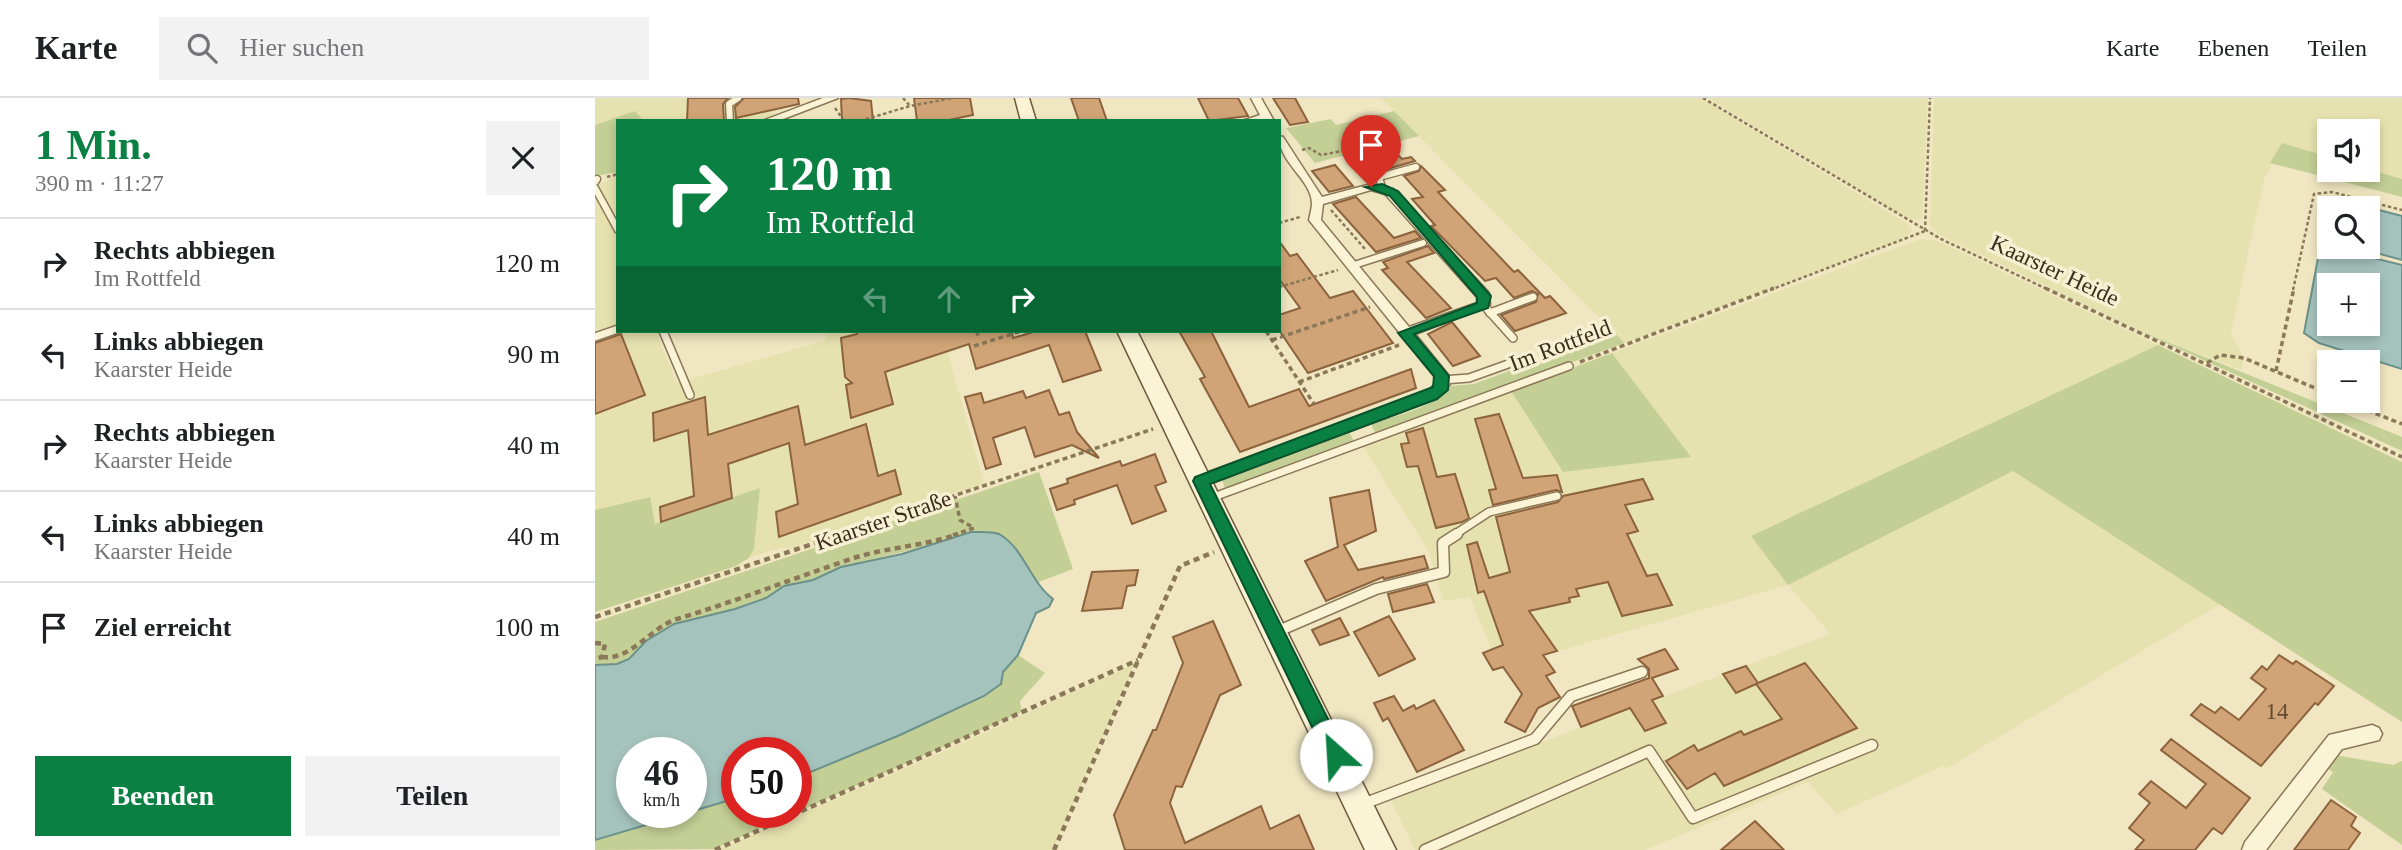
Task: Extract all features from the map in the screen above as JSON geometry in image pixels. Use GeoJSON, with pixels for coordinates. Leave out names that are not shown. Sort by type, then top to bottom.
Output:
{"type":"FeatureCollection","features":[{"type":"Feature","properties":{"kind":"main road"},"geometry":{"type":"LineString","coordinates":[[1022,98],[1028,119]]}},
{"type":"Feature","properties":{"kind":"main road"},"geometry":{"type":"LineString","coordinates":[[1128,333],[1360,805],[1379,850]]}},
{"type":"Feature","properties":{"kind":"street"},"geometry":{"type":"LineString","coordinates":[[777,119],[833,98]]}},
{"type":"Feature","properties":{"kind":"street"},"geometry":{"type":"LineString","coordinates":[[1256,98],[1268,119]]}},
{"type":"Feature","properties":{"kind":"street"},"geometry":{"type":"LineString","coordinates":[[1205,490],[1432,395],[1440,390],[1443,380],[1315,220],[1319,205],[1281,142]]}},
{"type":"Feature","properties":{"kind":"street"},"geometry":{"type":"LineString","coordinates":[[1319,205],[1381,183],[1394,194],[1484,296],[1486,309],[1409,337]]}},
{"type":"Feature","properties":{"kind":"street"},"geometry":{"type":"LineString","coordinates":[[2253,850],[2336,741],[2372,734]]}},
{"type":"Feature","properties":{"kind":"lane"},"geometry":{"type":"LineString","coordinates":[[730,119],[729,104],[738,98]]}},
{"type":"Feature","properties":{"kind":"lane"},"geometry":{"type":"LineString","coordinates":[[1381,183],[1416,167]]}},
{"type":"Feature","properties":{"kind":"lane"},"geometry":{"type":"LineString","coordinates":[[595,188],[616,226]]}},
{"type":"Feature","properties":{"kind":"lane"},"geometry":{"type":"LineString","coordinates":[[1352,266],[1423,243]]}},
{"type":"Feature","properties":{"kind":"lane"},"geometry":{"type":"LineString","coordinates":[[1513,338],[1486,309],[1534,297]]}},
{"type":"Feature","properties":{"kind":"lane"},"geometry":{"type":"LineString","coordinates":[[595,337],[616,330]]}},
{"type":"Feature","properties":{"kind":"lane"},"geometry":{"type":"LineString","coordinates":[[664,333],[690,395]]}},
{"type":"Feature","properties":{"kind":"lane"},"geometry":{"type":"LineString","coordinates":[[1443,380],[1469,378],[1525,358]]}},
{"type":"Feature","properties":{"kind":"lane","name":"Im Rottfeld"},"geometry":{"type":"LineString","coordinates":[[1205,490],[1570,366]]}},
{"type":"Feature","properties":{"kind":"lane"},"geometry":{"type":"LineString","coordinates":[[1276,632],[1376,589],[1444,572],[1443,543],[1489,512],[1557,496]]}},
{"type":"Feature","properties":{"kind":"lane"},"geometry":{"type":"LineString","coordinates":[[1360,805],[1535,739],[1571,696],[1642,672]]}},
{"type":"Feature","properties":{"kind":"lane"},"geometry":{"type":"LineString","coordinates":[[1425,850],[1649,751],[1693,818],[1873,745]]}},
{"type":"Feature","properties":{"kind":"path"},"geometry":{"type":"LineString","coordinates":[[904,98],[910,106]]}},
{"type":"Feature","properties":{"kind":"path"},"geometry":{"type":"LineString","coordinates":[[867,119],[910,106],[953,98],[955,106]]}},
{"type":"Feature","properties":{"kind":"path","name":"Kaarster Heide"},"geometry":{"type":"LineString","coordinates":[[1703,98],[1925,230],[2402,457]]}},
{"type":"Feature","properties":{"kind":"path"},"geometry":{"type":"LineString","coordinates":[[1925,230],[1930,98]]}},
{"type":"Feature","properties":{"kind":"path"},"geometry":{"type":"LineString","coordinates":[[922,112],[923,103]]}},
{"type":"Feature","properties":{"kind":"path"},"geometry":{"type":"LineString","coordinates":[[890,119],[891,112]]}},
{"type":"Feature","properties":{"kind":"path"},"geometry":{"type":"LineString","coordinates":[[1288,154],[1309,148],[1321,155],[1352,149],[1381,183]]}},
{"type":"Feature","properties":{"kind":"path"},"geometry":{"type":"LineString","coordinates":[[2276,371],[2314,194],[2332,192],[2402,210]]}},
{"type":"Feature","properties":{"kind":"path"},"geometry":{"type":"LineString","coordinates":[[1281,222],[1319,205],[1373,259]]}},
{"type":"Feature","properties":{"kind":"path","name":"Im Rottfeld"},"geometry":{"type":"LineString","coordinates":[[1570,366],[1925,230]]}},
{"type":"Feature","properties":{"kind":"path"},"geometry":{"type":"LineString","coordinates":[[1281,286],[1352,266]]}},
{"type":"Feature","properties":{"kind":"path"},"geometry":{"type":"LineString","coordinates":[[1272,340],[1382,303]]}},
{"type":"Feature","properties":{"kind":"path"},"geometry":{"type":"LineString","coordinates":[[977,333],[979,337]]}},
{"type":"Feature","properties":{"kind":"path"},"geometry":{"type":"LineString","coordinates":[[974,346],[1016,333]]}},
{"type":"Feature","properties":{"kind":"path"},"geometry":{"type":"LineString","coordinates":[[1267,333],[1314,404]]}},
{"type":"Feature","properties":{"kind":"path"},"geometry":{"type":"LineString","coordinates":[[988,336],[990,341]]}},
{"type":"Feature","properties":{"kind":"path"},"geometry":{"type":"LineString","coordinates":[[1299,382],[1409,337]]}},
{"type":"Feature","properties":{"kind":"path"},"geometry":{"type":"LineString","coordinates":[[2207,363],[2220,355],[2245,358],[2317,389]]}},
{"type":"Feature","properties":{"kind":"path"},"geometry":{"type":"LineString","coordinates":[[2374,413],[2402,424]]}},
{"type":"Feature","properties":{"kind":"path","name":"Kaarster Straße"},"geometry":{"type":"LineString","coordinates":[[595,617],[1172,423]]}},
{"type":"Feature","properties":{"kind":"path"},"geometry":{"type":"LineString","coordinates":[[595,659],[609,658],[635,647],[668,622],[751,596],[781,582],[812,575],[855,558],[952,536],[974,528],[961,524],[957,519],[955,496]]}},
{"type":"Feature","properties":{"kind":"path"},"geometry":{"type":"LineString","coordinates":[[1054,850],[1179,566],[1233,544]]}},
{"type":"Feature","properties":{"kind":"path"},"geometry":{"type":"LineString","coordinates":[[595,643],[605,645],[602,657]]}},
{"type":"Feature","properties":{"kind":"path"},"geometry":{"type":"LineString","coordinates":[[715,850],[1138,660]]}},
{"type":"Feature","properties":{"kind":"shaded area"},"geometry":{"type":"Polygon","coordinates":[[[595,98],[788,98],[774,100],[775,115],[764,119],[642,119],[635,111],[595,125],[595,98]]]}},
{"type":"Feature","properties":{"kind":"shaded area"},"geometry":{"type":"Polygon","coordinates":[[[1381,98],[1701,98],[1906,223],[1913,232],[1895,242],[1624,343],[1381,98]]]}},
{"type":"Feature","properties":{"kind":"shaded area"},"geometry":{"type":"Polygon","coordinates":[[[1708,98],[1928,98],[1922,219],[1908,219],[1708,98]]]}},
{"type":"Feature","properties":{"kind":"shaded area"},"geometry":{"type":"Polygon","coordinates":[[[1934,98],[2402,98],[2402,179],[2380,173],[2380,119],[2317,119],[2317,154],[2282,144],[2264,180],[2231,333],[2244,358],[2241,370],[2138,330],[1937,234],[1930,225],[1934,98]]]}},
{"type":"Feature","properties":{"kind":"shaded area"},"geometry":{"type":"Polygon","coordinates":[[[616,176],[616,217],[599,184],[616,176]]]}},
{"type":"Feature","properties":{"kind":"shaded area"},"geometry":{"type":"Polygon","coordinates":[[[595,197],[616,235],[616,333],[657,333],[677,383],[826,340],[825,333],[959,333],[966,347],[948,353],[984,484],[787,549],[780,548],[749,558],[754,549],[760,488],[655,524],[650,497],[595,510],[595,197]]]}},
{"type":"Feature","properties":{"kind":"shaded area"},"geometry":{"type":"Polygon","coordinates":[[[1920,239],[1938,241],[2158,345],[1752,536],[1788,585],[1503,667],[1489,644],[1470,597],[1443,601],[1429,552],[1363,447],[1511,391],[1563,472],[1690,457],[1612,353],[1920,239]]]}},
{"type":"Feature","properties":{"kind":"shaded area"},"geometry":{"type":"Polygon","coordinates":[[[2013,471],[2222,603],[1946,769],[1943,766],[1837,814],[1808,782],[1645,850],[1415,850],[1390,799],[1830,634],[1788,585],[2013,471]]]}},
{"type":"Feature","properties":{"kind":"shaded area"},"geometry":{"type":"Polygon","coordinates":[[[1135,664],[1053,850],[718,850],[768,828],[812,828],[812,809],[1135,664]]]}},
{"type":"Feature","properties":{"kind":"green space"},"geometry":{"type":"Polygon","coordinates":[[[635,111],[642,119],[616,119],[616,172],[595,176],[595,125],[635,111]]]}},
{"type":"Feature","properties":{"kind":"green space"},"geometry":{"type":"Polygon","coordinates":[[[1394,111],[1419,136],[1315,163],[1286,128],[1331,119],[1336,125],[1394,111]]]}},
{"type":"Feature","properties":{"kind":"green space"},"geometry":{"type":"Polygon","coordinates":[[[2282,143],[2317,153],[2317,175],[2270,163],[2282,143]]]}},
{"type":"Feature","properties":{"kind":"green space"},"geometry":{"type":"Polygon","coordinates":[[[2380,173],[2402,179],[2402,197],[2344,182],[2380,182],[2380,173]]]}},
{"type":"Feature","properties":{"kind":"green space"},"geometry":{"type":"Polygon","coordinates":[[[2138,330],[2317,403],[2317,412],[2138,330]]]}},
{"type":"Feature","properties":{"kind":"green space"},"geometry":{"type":"Polygon","coordinates":[[[1614,332],[1624,343],[1376,435],[1371,424],[1425,405],[1443,394],[1450,386],[1474,384],[1614,332]]]}},
{"type":"Feature","properties":{"kind":"green space"},"geometry":{"type":"Polygon","coordinates":[[[2158,345],[2402,462],[2402,722],[2013,471],[1788,585],[1751,536],[2158,345]]]}},
{"type":"Feature","properties":{"kind":"green space"},"geometry":{"type":"Polygon","coordinates":[[[1612,353],[1691,457],[1563,472],[1511,391],[1612,353]]]}},
{"type":"Feature","properties":{"kind":"green space"},"geometry":{"type":"Polygon","coordinates":[[[2319,413],[2343,413],[2402,437],[2402,451],[2319,413]]]}},
{"type":"Feature","properties":{"kind":"green space"},"geometry":{"type":"Polygon","coordinates":[[[1349,432],[1355,443],[1225,488],[1221,478],[1349,432]]]}},
{"type":"Feature","properties":{"kind":"green space"},"geometry":{"type":"Polygon","coordinates":[[[1039,472],[1073,569],[1036,583],[1029,573],[935,544],[841,567],[813,580],[784,586],[766,598],[735,609],[674,624],[646,641],[629,659],[617,664],[595,665],[595,622],[1039,472]]]}},
{"type":"Feature","properties":{"kind":"green space"},"geometry":{"type":"Polygon","coordinates":[[[760,488],[754,549],[749,558],[736,566],[595,612],[595,510],[650,497],[655,524],[760,488]]]}},
{"type":"Feature","properties":{"kind":"green space"},"geometry":{"type":"Polygon","coordinates":[[[1018,655],[1045,673],[1020,701],[1022,712],[812,805],[812,771],[984,696],[1018,655]]]}},
{"type":"Feature","properties":{"kind":"green space"},"geometry":{"type":"Polygon","coordinates":[[[2329,754],[2393,765],[2402,761],[2402,845],[2322,789],[2333,772],[2321,765],[2329,754]]]}},
{"type":"Feature","properties":{"kind":"green space"},"geometry":{"type":"Polygon","coordinates":[[[721,803],[721,828],[761,828],[714,849],[595,850],[595,840],[636,828],[707,828],[707,807],[721,803]]]}},
{"type":"Feature","properties":{"kind":"water"},"geometry":{"type":"Polygon","coordinates":[[[2380,210],[2402,216],[2402,260],[2380,254],[2380,210]]]}},
{"type":"Feature","properties":{"kind":"water"},"geometry":{"type":"Polygon","coordinates":[[[2318,259],[2378,259],[2402,265],[2402,369],[2380,362],[2380,350],[2341,350],[2319,343],[2304,333],[2318,259]]]}},
{"type":"Feature","properties":{"kind":"water"},"geometry":{"type":"Polygon","coordinates":[[[971,532],[989,532],[1008,540],[1038,584],[1053,599],[1049,607],[1036,613],[1018,655],[1003,672],[1001,684],[984,696],[900,735],[812,771],[812,737],[721,737],[721,803],[707,807],[707,737],[616,737],[616,828],[636,828],[595,840],[595,665],[617,664],[629,659],[646,641],[674,624],[735,609],[766,598],[784,586],[813,580],[841,567],[902,554],[971,532]]]}},
{"type":"Feature","properties":{"kind":"building"},"geometry":{"type":"Polygon","coordinates":[[[688,98],[728,98],[723,104],[724,119],[687,119],[688,98]]]}},
{"type":"Feature","properties":{"kind":"building"},"geometry":{"type":"Polygon","coordinates":[[[744,98],[798,98],[799,104],[736,118],[735,107],[744,98]]]}},
{"type":"Feature","properties":{"kind":"building"},"geometry":{"type":"Polygon","coordinates":[[[914,98],[970,98],[973,115],[954,119],[917,119],[914,98]]]}},
{"type":"Feature","properties":{"kind":"building"},"geometry":{"type":"Polygon","coordinates":[[[1071,98],[1099,98],[1106,119],[1078,119],[1071,98]]]}},
{"type":"Feature","properties":{"kind":"building"},"geometry":{"type":"Polygon","coordinates":[[[1198,98],[1238,98],[1248,116],[1225,119],[1208,119],[1198,98]]]}},
{"type":"Feature","properties":{"kind":"building"},"geometry":{"type":"Polygon","coordinates":[[[1273,98],[1295,98],[1308,122],[1290,125],[1273,98]]]}},
{"type":"Feature","properties":{"kind":"building"},"geometry":{"type":"Polygon","coordinates":[[[841,99],[871,101],[873,119],[842,119],[841,99]]]}},
{"type":"Feature","properties":{"kind":"building"},"geometry":{"type":"Polygon","coordinates":[[[1393,150],[1402,159],[1411,157],[1415,161],[1387,169],[1375,154],[1393,150]]]}},
{"type":"Feature","properties":{"kind":"building"},"geometry":{"type":"Polygon","coordinates":[[[1335,165],[1353,186],[1329,192],[1312,171],[1335,165]]]}},
{"type":"Feature","properties":{"kind":"building"},"geometry":{"type":"Polygon","coordinates":[[[1421,166],[1445,190],[1438,192],[1514,272],[1518,270],[1545,298],[1550,296],[1566,313],[1515,331],[1501,315],[1536,302],[1538,294],[1532,291],[1514,298],[1496,278],[1485,281],[1431,226],[1435,225],[1412,199],[1423,197],[1404,176],[1419,171],[1421,166]]]}},
{"type":"Feature","properties":{"kind":"building"},"geometry":{"type":"Polygon","coordinates":[[[1356,197],[1394,238],[1415,231],[1421,238],[1376,252],[1333,204],[1356,197]]]}},
{"type":"Feature","properties":{"kind":"building"},"geometry":{"type":"Polygon","coordinates":[[[1281,244],[1290,256],[1297,254],[1330,298],[1353,291],[1393,343],[1308,373],[1281,333],[1281,314],[1300,308],[1281,282],[1281,244]]]}},
{"type":"Feature","properties":{"kind":"building"},"geometry":{"type":"Polygon","coordinates":[[[1428,246],[1434,253],[1407,262],[1451,308],[1426,318],[1382,270],[1388,268],[1383,262],[1428,246]]]}},
{"type":"Feature","properties":{"kind":"building"},"geometry":{"type":"Polygon","coordinates":[[[1452,322],[1480,356],[1453,366],[1428,334],[1452,322]]]}},
{"type":"Feature","properties":{"kind":"building"},"geometry":{"type":"Polygon","coordinates":[[[1012,333],[1013,338],[1030,333],[1086,333],[1101,370],[1063,382],[1049,345],[976,369],[969,344],[885,372],[893,404],[851,418],[846,385],[852,383],[845,377],[841,338],[857,334],[1012,333]]]}},
{"type":"Feature","properties":{"kind":"building"},"geometry":{"type":"Polygon","coordinates":[[[1180,333],[1212,333],[1249,407],[1299,389],[1309,406],[1411,369],[1416,388],[1240,452],[1200,379],[1205,377],[1180,333]]]}},
{"type":"Feature","properties":{"kind":"building"},"geometry":{"type":"Polygon","coordinates":[[[621,334],[645,395],[595,414],[595,343],[621,334]]]}},
{"type":"Feature","properties":{"kind":"building"},"geometry":{"type":"Polygon","coordinates":[[[1049,390],[1059,415],[1069,412],[1077,432],[1099,458],[1072,445],[1035,457],[1025,427],[993,438],[1001,464],[986,469],[965,397],[981,393],[984,403],[1023,391],[1026,398],[1049,390]]]}},
{"type":"Feature","properties":{"kind":"building"},"geometry":{"type":"Polygon","coordinates":[[[705,397],[708,435],[798,406],[805,445],[866,424],[878,476],[895,470],[901,494],[779,537],[776,512],[798,504],[789,443],[728,464],[732,498],[661,522],[660,507],[694,496],[688,430],[654,441],[653,413],[705,397]]]}},
{"type":"Feature","properties":{"kind":"building"},"geometry":{"type":"Polygon","coordinates":[[[1499,414],[1523,478],[1557,475],[1562,492],[1556,490],[1493,505],[1489,490],[1496,489],[1475,419],[1499,414]]]}},
{"type":"Feature","properties":{"kind":"building"},"geometry":{"type":"Polygon","coordinates":[[[1423,428],[1437,477],[1455,474],[1469,518],[1462,522],[1436,528],[1418,466],[1407,467],[1401,444],[1409,443],[1406,433],[1423,428]]]}},
{"type":"Feature","properties":{"kind":"building"},"geometry":{"type":"Polygon","coordinates":[[[1155,454],[1166,482],[1155,486],[1166,511],[1132,524],[1117,485],[1074,500],[1075,504],[1057,510],[1050,489],[1068,483],[1067,479],[1120,461],[1122,466],[1155,454]]]}},
{"type":"Feature","properties":{"kind":"building"},"geometry":{"type":"Polygon","coordinates":[[[1643,479],[1653,499],[1625,505],[1638,531],[1627,534],[1647,576],[1657,574],[1672,605],[1622,616],[1608,582],[1576,589],[1579,596],[1569,598],[1570,602],[1529,611],[1557,651],[1543,655],[1555,672],[1546,676],[1560,697],[1538,708],[1525,732],[1505,722],[1522,694],[1503,667],[1493,670],[1483,653],[1503,645],[1484,591],[1478,593],[1467,545],[1477,542],[1489,578],[1510,572],[1496,517],[1558,502],[1563,496],[1643,479]]]}},
{"type":"Feature","properties":{"kind":"building"},"geometry":{"type":"Polygon","coordinates":[[[1369,490],[1376,531],[1344,545],[1358,570],[1424,556],[1428,568],[1384,579],[1383,577],[1326,601],[1305,561],[1338,547],[1330,498],[1369,490]]]}},
{"type":"Feature","properties":{"kind":"building"},"geometry":{"type":"Polygon","coordinates":[[[1138,570],[1135,585],[1127,586],[1122,608],[1082,611],[1092,572],[1138,570]]]}},
{"type":"Feature","properties":{"kind":"building"},"geometry":{"type":"Polygon","coordinates":[[[1427,584],[1434,602],[1393,612],[1388,594],[1427,584]]]}},
{"type":"Feature","properties":{"kind":"building"},"geometry":{"type":"Polygon","coordinates":[[[1389,616],[1415,659],[1379,676],[1354,632],[1389,616]]]}},
{"type":"Feature","properties":{"kind":"building"},"geometry":{"type":"Polygon","coordinates":[[[1340,618],[1349,635],[1320,645],[1312,630],[1340,618]]]}},
{"type":"Feature","properties":{"kind":"building"},"geometry":{"type":"Polygon","coordinates":[[[1213,621],[1241,685],[1220,695],[1182,787],[1176,786],[1170,803],[1185,843],[1261,806],[1270,829],[1299,815],[1314,850],[1125,850],[1114,815],[1153,730],[1156,730],[1183,663],[1173,637],[1213,621]]]}},
{"type":"Feature","properties":{"kind":"building"},"geometry":{"type":"Polygon","coordinates":[[[1665,649],[1678,669],[1652,678],[1663,696],[1652,700],[1666,723],[1645,731],[1630,708],[1581,727],[1572,706],[1649,678],[1649,669],[1638,659],[1665,649]]]}},
{"type":"Feature","properties":{"kind":"building"},"geometry":{"type":"Polygon","coordinates":[[[2279,655],[2293,664],[2296,661],[2334,686],[2318,705],[2315,703],[2261,766],[2191,715],[2201,704],[2215,713],[2221,707],[2239,720],[2266,689],[2251,678],[2262,666],[2267,670],[2279,655]]]}},
{"type":"Feature","properties":{"kind":"building"},"geometry":{"type":"Polygon","coordinates":[[[1805,663],[1857,728],[1724,786],[1715,773],[1687,789],[1666,761],[1694,745],[1698,751],[1741,731],[1744,735],[1782,719],[1756,684],[1736,693],[1723,674],[1746,666],[1758,683],[1805,663]]]}},
{"type":"Feature","properties":{"kind":"building"},"geometry":{"type":"Polygon","coordinates":[[[1394,696],[1403,711],[1414,705],[1416,709],[1434,700],[1464,750],[1417,772],[1388,718],[1383,721],[1374,703],[1394,696]]]}},
{"type":"Feature","properties":{"kind":"building"},"geometry":{"type":"Polygon","coordinates":[[[2171,739],[2250,798],[2222,834],[2213,828],[2195,850],[2135,850],[2144,840],[2129,828],[2150,803],[2139,794],[2151,781],[2186,808],[2206,784],[2161,750],[2171,739]]]}},
{"type":"Feature","properties":{"kind":"building"},"geometry":{"type":"Polygon","coordinates":[[[2331,800],[2356,817],[2351,826],[2360,833],[2348,850],[2294,850],[2331,800]]]}},
{"type":"Feature","properties":{"kind":"building"},"geometry":{"type":"Polygon","coordinates":[[[1755,821],[1784,850],[1721,850],[1755,821]]]}},
{"type":"Feature","properties":{"kind":"route"},"geometry":{"type":"LineString","coordinates":[[1336,755],[1201,481],[1440,390],[1443,384],[1442,376],[1405,333],[1483,305],[1484,296],[1394,194],[1382,188],[1371,187]]}}]}
